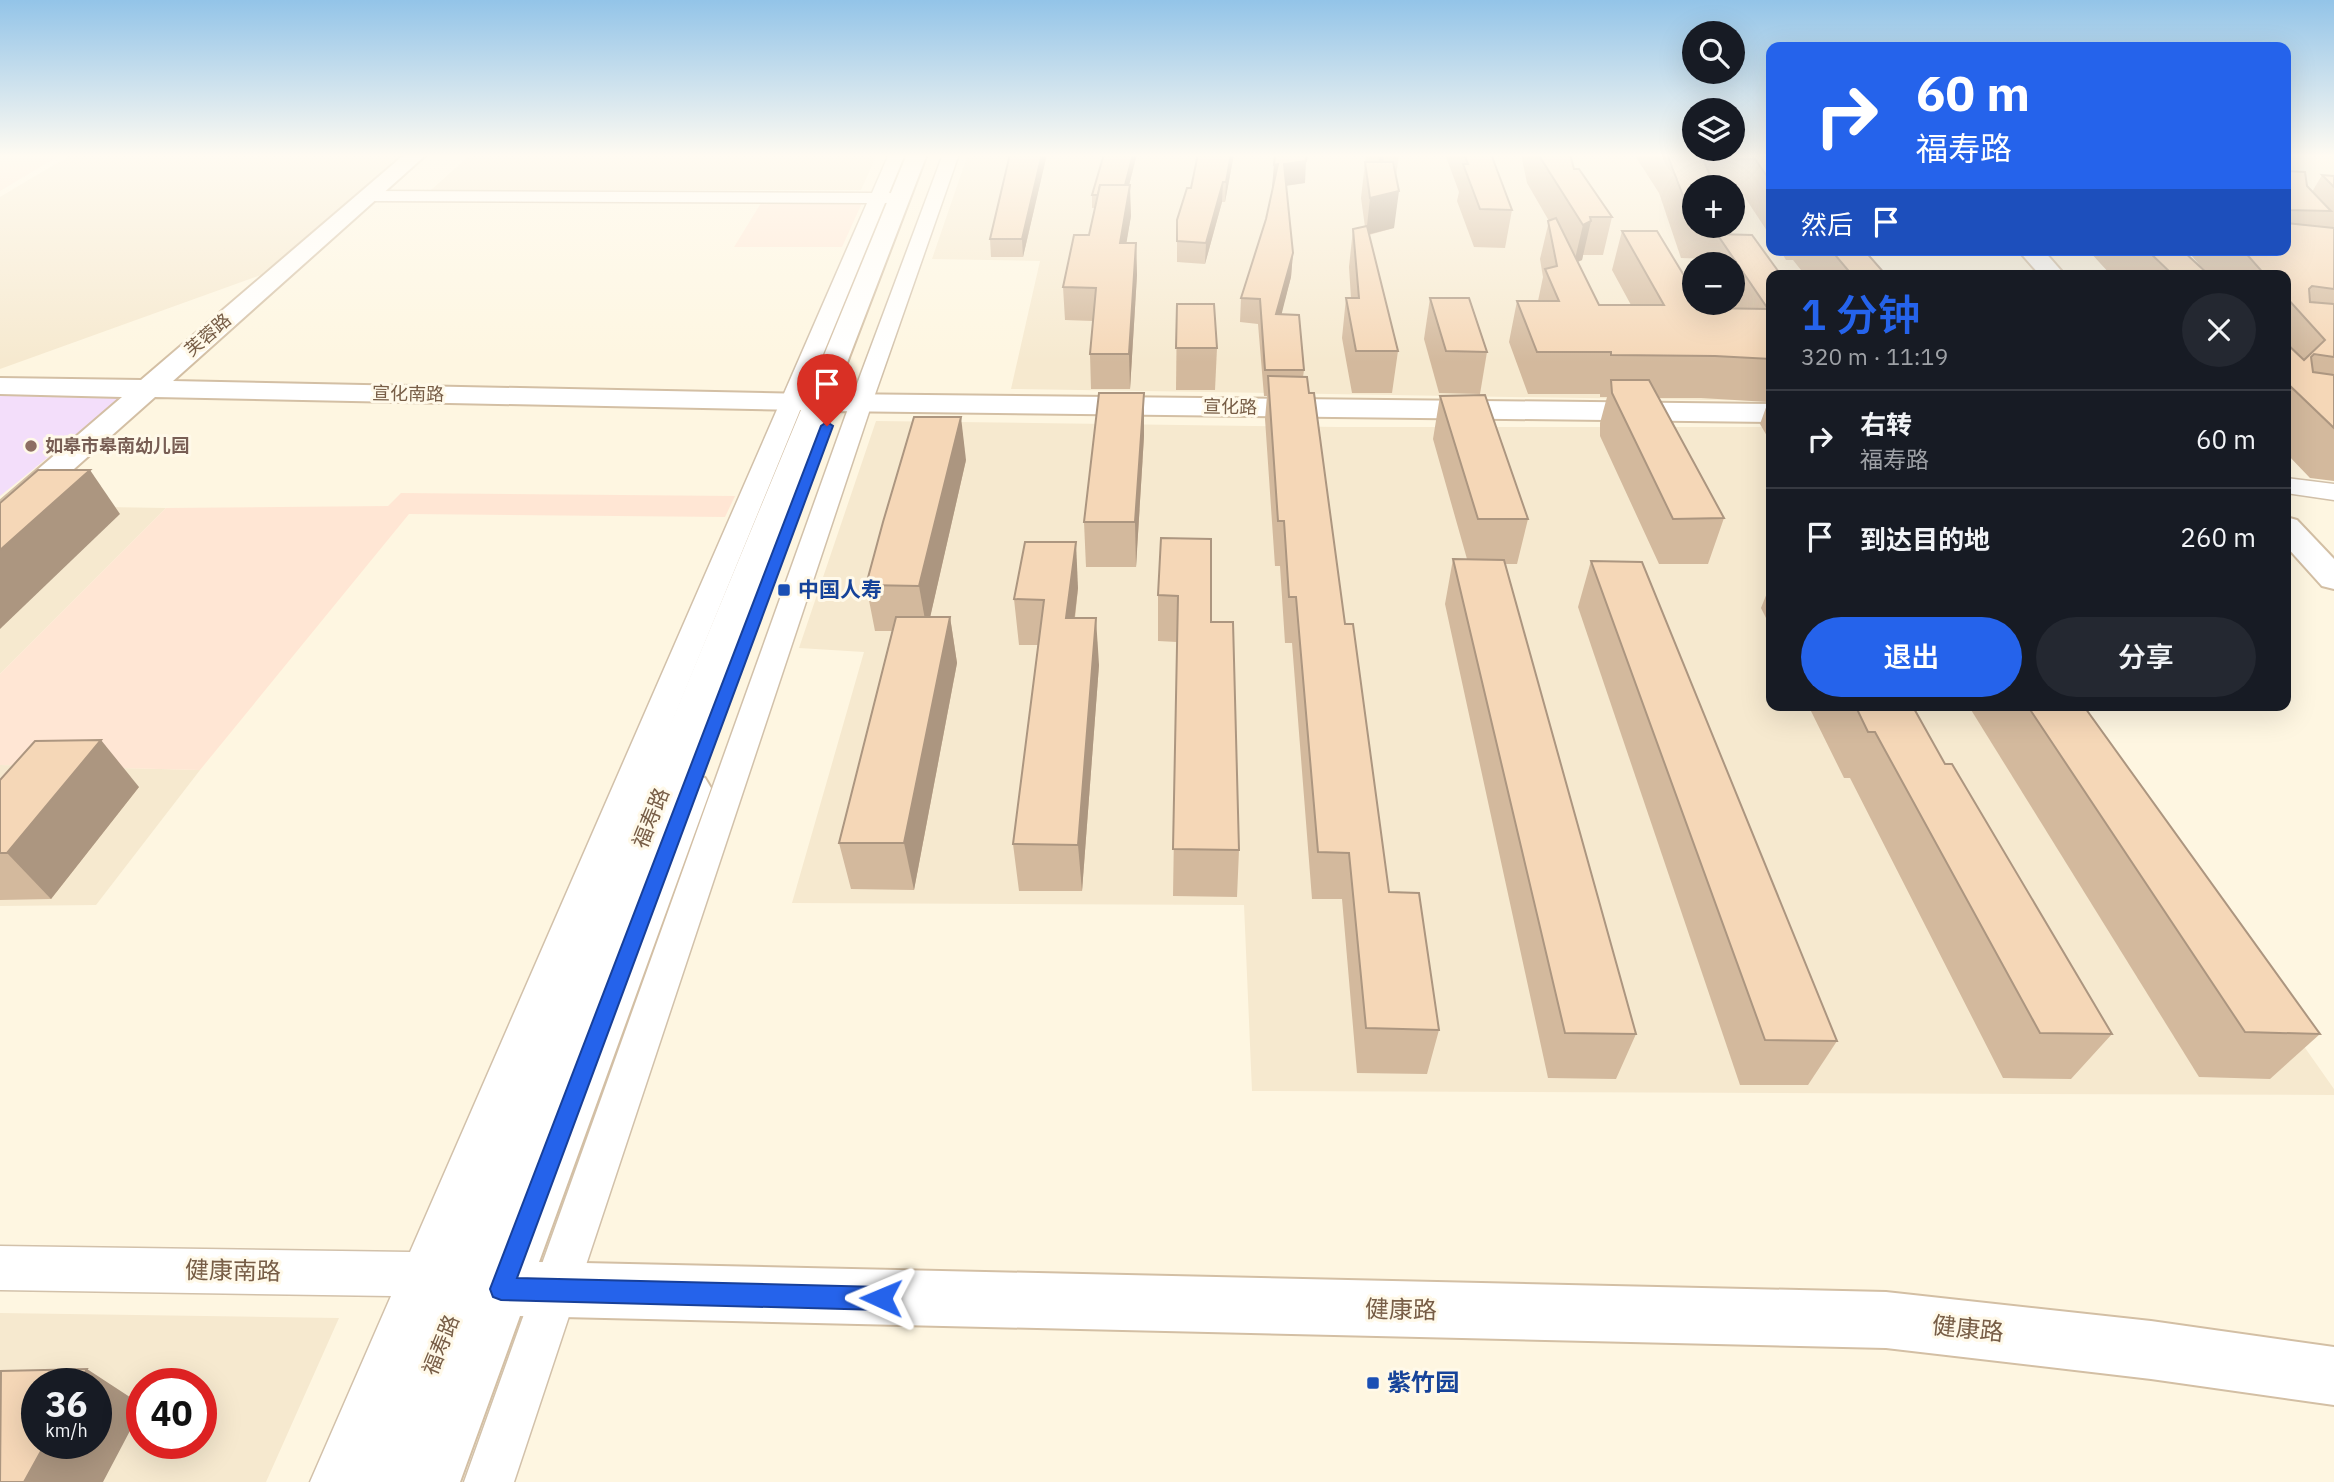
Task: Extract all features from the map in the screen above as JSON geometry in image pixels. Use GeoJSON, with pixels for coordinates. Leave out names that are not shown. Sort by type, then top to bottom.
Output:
{"type":"FeatureCollection","features":[{"type":"Feature","properties":{"kind":"street","name":"芙蓉路"},"geometry":{"type":"LineString","coordinates":[[0,517],[336,223]]}},
{"type":"Feature","properties":{"kind":"street"},"geometry":{"type":"LineString","coordinates":[[335,1482],[487,1284],[826,402],[880,223]]}},
{"type":"Feature","properties":{"kind":"street","name":"福寿路"},"geometry":{"type":"LineString","coordinates":[[429,1482],[487,1284],[826,402],[902,223]]}},
{"type":"Feature","properties":{"kind":"street"},"geometry":{"type":"LineString","coordinates":[[489,1482],[487,1284],[826,402],[916,223]]}},
{"type":"Feature","properties":{"kind":"street"},"geometry":{"type":"LineString","coordinates":[[2036,256],[2048,270]]}},
{"type":"Feature","properties":{"kind":"street","name":"宣化南路"},"geometry":{"type":"LineString","coordinates":[[0,386],[826,402]]}},
{"type":"Feature","properties":{"kind":"street","name":"宣化路"},"geometry":{"type":"LineString","coordinates":[[826,402],[1766,412]]}},
{"type":"Feature","properties":{"kind":"street"},"geometry":{"type":"LineString","coordinates":[[2291,487],[2334,492]]}},
{"type":"Feature","properties":{"kind":"street"},"geometry":{"type":"LineString","coordinates":[[2291,532],[2334,579]]}},
{"type":"Feature","properties":{"kind":"street","name":"健康南路"},"geometry":{"type":"LineString","coordinates":[[0,1268],[487,1284]]}},
{"type":"Feature","properties":{"kind":"street","name":"福寿路"},"geometry":{"type":"LineString","coordinates":[[387,1482],[487,1284]]}},
{"type":"Feature","properties":{"kind":"street","name":"健康路"},"geometry":{"type":"LineString","coordinates":[[487,1284],[1886,1320],[2151,1350],[2334,1376]]}},
{"type":"Feature","properties":{"kind":"shaded area"},"geometry":{"type":"Polygon","coordinates":[[[0,223],[322,223],[261,275],[0,369],[0,223]]]}},
{"type":"Feature","properties":{"kind":"shaded area"},"geometry":{"type":"Polygon","coordinates":[[[749,223],[853,223],[842,247],[734,247],[749,223]]]}},
{"type":"Feature","properties":{"kind":"shaded area"},"geometry":{"type":"Polygon","coordinates":[[[944,223],[1682,223],[1682,238],[1745,238],[1745,223],[1766,223],[1766,256],[1841,256],[1851,270],[1766,270],[1766,401],[1011,389],[1040,261],[932,259],[944,223]]]}},
{"type":"Feature","properties":{"kind":"shaded area","name":"如皋市皋南幼儿园"},"geometry":{"type":"Polygon","coordinates":[[[0,393],[124,396],[0,496],[0,393]]]}},
{"type":"Feature","properties":{"kind":"shaded area"},"geometry":{"type":"Polygon","coordinates":[[[876,421],[1338,427],[1766,427],[1766,711],[2068,711],[2334,1089],[2334,1095],[1252,1091],[1244,905],[792,903],[864,652],[799,648],[876,421]]]}},
{"type":"Feature","properties":{"kind":"shaded area"},"geometry":{"type":"Polygon","coordinates":[[[401,493],[735,496],[725,517],[409,514],[200,770],[0,765],[0,674],[166,508],[388,506],[401,493]]]}},
{"type":"Feature","properties":{"kind":"shaded area"},"geometry":{"type":"Polygon","coordinates":[[[43,506],[166,508],[0,674],[0,544],[43,506]]]}},
{"type":"Feature","properties":{"kind":"shaded area"},"geometry":{"type":"Polygon","coordinates":[[[0,765],[200,770],[96,905],[0,906],[0,765]]]}},
{"type":"Feature","properties":{"kind":"shaded area"},"geometry":{"type":"Polygon","coordinates":[[[0,1313],[339,1318],[266,1482],[0,1482],[0,1313]]]}},
{"type":"Feature","properties":{"kind":"building"},"geometry":{"type":"Polygon","coordinates":[[[994,223],[1026,223],[1022,239],[990,239],[994,223]]]}},
{"type":"Feature","properties":{"kind":"building"},"geometry":{"type":"Polygon","coordinates":[[[1092,223],[1123,223],[1120,243],[1136,243],[1129,354],[1090,354],[1096,288],[1063,287],[1074,235],[1089,235],[1092,223]]]}},
{"type":"Feature","properties":{"kind":"building"},"geometry":{"type":"Polygon","coordinates":[[[1177,223],[1212,223],[1206,243],[1177,241],[1177,223]]]}},
{"type":"Feature","properties":{"kind":"building"},"geometry":{"type":"Polygon","coordinates":[[[1265,223],[1290,223],[1293,253],[1276,314],[1299,315],[1304,370],[1265,370],[1260,299],[1241,298],[1265,223]]]}},
{"type":"Feature","properties":{"kind":"building"},"geometry":{"type":"Polygon","coordinates":[[[1548,223],[1559,223],[1599,305],[1664,305],[1622,231],[1657,231],[1682,272],[1682,315],[1745,315],[1745,309],[1766,309],[1766,359],[1611,355],[1611,352],[1537,352],[1517,301],[1559,301],[1545,269],[1557,266],[1548,223]]]}},
{"type":"Feature","properties":{"kind":"building"},"geometry":{"type":"Polygon","coordinates":[[[2291,224],[2334,228],[2334,289],[2312,286],[2309,289],[2310,302],[2334,304],[2334,357],[2314,354],[2311,357],[2313,372],[2334,375],[2334,428],[2291,387],[2291,348],[2304,360],[2325,340],[2291,303],[2291,270],[2261,270],[2248,256],[2291,256],[2291,224]]]}},
{"type":"Feature","properties":{"kind":"building"},"geometry":{"type":"Polygon","coordinates":[[[1367,226],[1398,351],[1356,351],[1346,298],[1359,298],[1353,229],[1367,226]]]}},
{"type":"Feature","properties":{"kind":"building"},"geometry":{"type":"Polygon","coordinates":[[[1745,235],[1752,235],[1777,270],[1766,270],[1766,306],[1745,275],[1745,252],[1729,252],[1720,238],[1745,238],[1745,235]]]}},
{"type":"Feature","properties":{"kind":"building"},"geometry":{"type":"Polygon","coordinates":[[[1836,256],[1869,256],[1882,270],[1848,270],[1836,256]]]}},
{"type":"Feature","properties":{"kind":"building"},"geometry":{"type":"Polygon","coordinates":[[[2153,256],[2188,256],[2204,270],[2168,270],[2153,256]]]}},
{"type":"Feature","properties":{"kind":"building"},"geometry":{"type":"Polygon","coordinates":[[[1430,298],[1469,298],[1487,352],[1446,351],[1430,298]]]}},
{"type":"Feature","properties":{"kind":"building"},"geometry":{"type":"Polygon","coordinates":[[[1177,304],[1214,304],[1217,348],[1176,348],[1177,304]]]}},
{"type":"Feature","properties":{"kind":"building"},"geometry":{"type":"Polygon","coordinates":[[[1268,376],[1307,377],[1309,393],[1314,393],[1345,624],[1353,624],[1389,892],[1419,893],[1439,1030],[1366,1028],[1349,853],[1318,852],[1296,597],[1289,597],[1284,521],[1278,521],[1268,376]]]}},
{"type":"Feature","properties":{"kind":"building"},"geometry":{"type":"Polygon","coordinates":[[[1611,380],[1649,380],[1724,518],[1673,519],[1612,393],[1611,380]]]}},
{"type":"Feature","properties":{"kind":"building"},"geometry":{"type":"Polygon","coordinates":[[[1099,393],[1144,393],[1135,522],[1084,522],[1099,393]]]}},
{"type":"Feature","properties":{"kind":"building"},"geometry":{"type":"Polygon","coordinates":[[[1485,395],[1528,519],[1478,519],[1440,396],[1485,395]]]}},
{"type":"Feature","properties":{"kind":"building"},"geometry":{"type":"Polygon","coordinates":[[[914,417],[961,417],[919,586],[866,585],[883,522],[914,417]]]}},
{"type":"Feature","properties":{"kind":"building"},"geometry":{"type":"Polygon","coordinates":[[[38,470],[90,470],[0,550],[0,503],[38,470]]]}},
{"type":"Feature","properties":{"kind":"building"},"geometry":{"type":"Polygon","coordinates":[[[1161,538],[1211,539],[1211,622],[1233,622],[1239,850],[1173,849],[1178,596],[1158,595],[1161,538]]]}},
{"type":"Feature","properties":{"kind":"building"},"geometry":{"type":"Polygon","coordinates":[[[1025,542],[1076,542],[1066,618],[1096,618],[1078,845],[1013,844],[1044,600],[1014,599],[1025,542]]]}},
{"type":"Feature","properties":{"kind":"building"},"geometry":{"type":"Polygon","coordinates":[[[1453,559],[1504,560],[1636,1034],[1565,1033],[1453,559]]]}},
{"type":"Feature","properties":{"kind":"building"},"geometry":{"type":"Polygon","coordinates":[[[1591,561],[1642,562],[1837,1041],[1765,1040],[1591,561]]]}},
{"type":"Feature","properties":{"kind":"building"},"geometry":{"type":"Polygon","coordinates":[[[896,617],[950,617],[904,843],[839,843],[896,617]]]}},
{"type":"Feature","properties":{"kind":"building"},"geometry":{"type":"Polygon","coordinates":[[[1858,711],[1915,711],[1945,764],[1952,764],[2112,1034],[2040,1033],[1875,732],[1868,732],[1858,711]]]}},
{"type":"Feature","properties":{"kind":"building"},"geometry":{"type":"Polygon","coordinates":[[[2031,711],[2087,711],[2320,1034],[2245,1032],[2031,711]]]}},
{"type":"Feature","properties":{"kind":"building"},"geometry":{"type":"Polygon","coordinates":[[[101,740],[7,853],[0,853],[0,780],[35,741],[101,740]]]}},
{"type":"Feature","properties":{"kind":"building"},"geometry":{"type":"Polygon","coordinates":[[[1,1371],[21,1371],[21,1459],[37,1459],[24,1482],[0,1482],[1,1371]]]}},
{"type":"Feature","properties":{"kind":"place","name":"如皋市皋南幼儿园"},"geometry":{"type":"Point","coordinates":[31,446]}},
{"type":"Feature","properties":{"kind":"place","name":"中国人寿"},"geometry":{"type":"Point","coordinates":[784,590]}},
{"type":"Feature","properties":{"kind":"place","name":"紫竹园"},"geometry":{"type":"Point","coordinates":[1373,1383]}},
{"type":"Feature","properties":{"kind":"route"},"geometry":{"type":"LineString","coordinates":[[827,426],[501,1289],[881,1298]]}}]}
